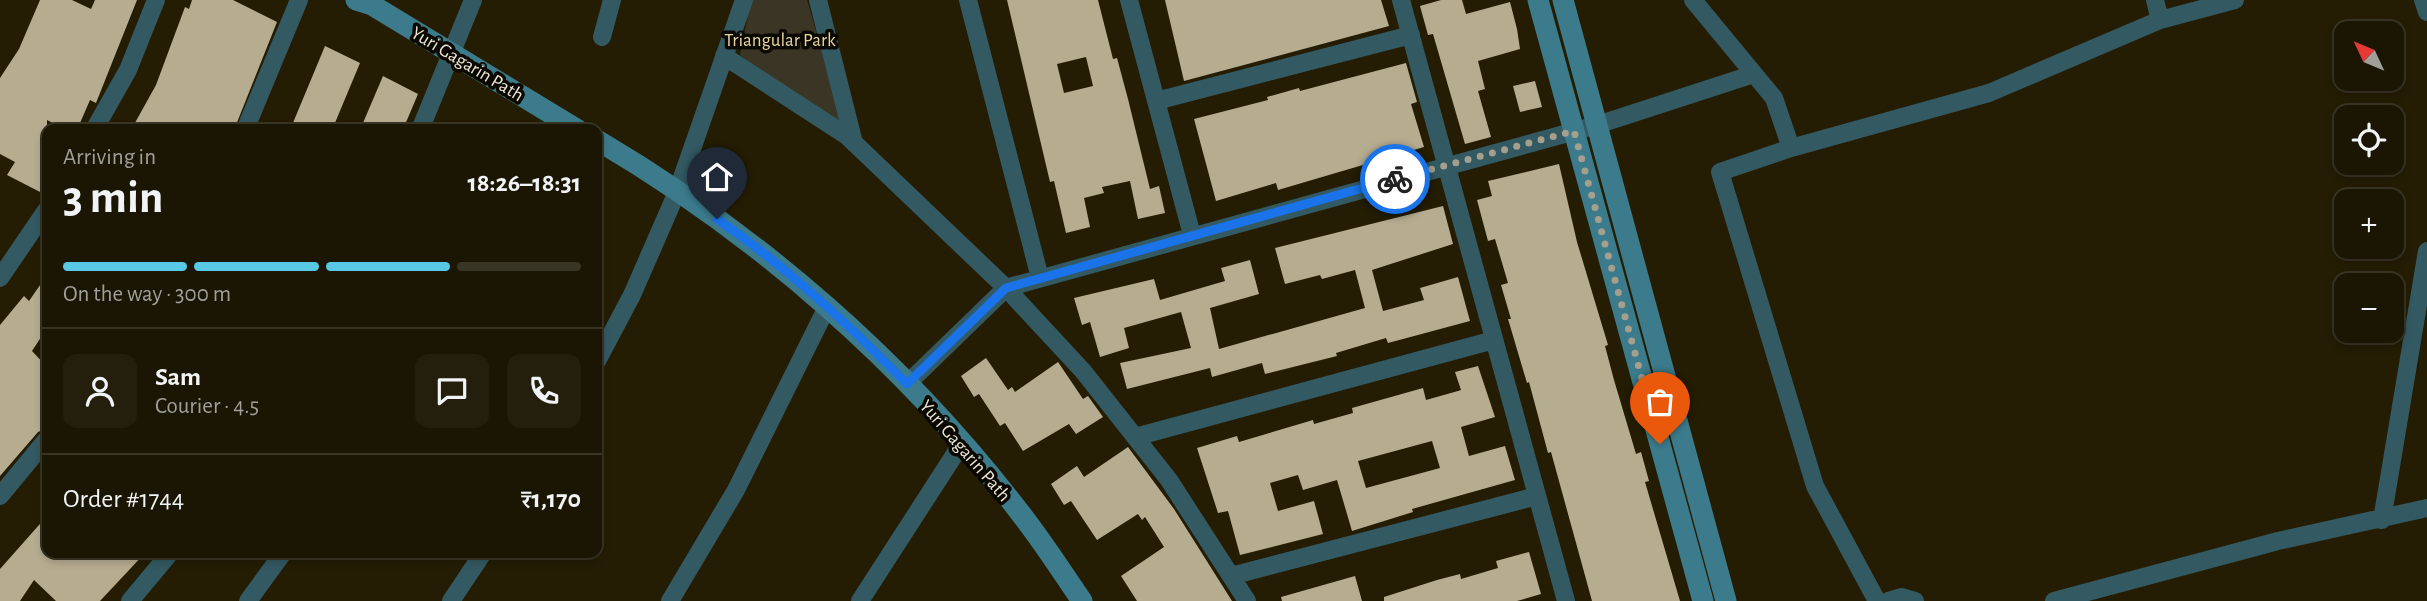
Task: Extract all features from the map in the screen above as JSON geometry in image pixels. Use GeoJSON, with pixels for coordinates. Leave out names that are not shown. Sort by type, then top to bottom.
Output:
{"type":"FeatureCollection","features":[{"type":"Feature","properties":{"kind":"street"},"geometry":{"type":"LineString","coordinates":[[96,124],[128,70],[156,0]]}},
{"type":"Feature","properties":{"kind":"street"},"geometry":{"type":"LineString","coordinates":[[247,124],[299,0]]}},
{"type":"Feature","properties":{"kind":"street","name":"Yuri Gagarin Path"},"geometry":{"type":"LineString","coordinates":[[356,0],[372,5],[570,124]]}},
{"type":"Feature","properties":{"kind":"street"},"geometry":{"type":"LineString","coordinates":[[423,124],[473,0]]}},
{"type":"Feature","properties":{"kind":"street"},"geometry":{"type":"LineString","coordinates":[[601,37],[612,0]]}},
{"type":"Feature","properties":{"kind":"street"},"geometry":{"type":"LineString","coordinates":[[602,352],[632,295],[677,192],[744,0]]}},
{"type":"Feature","properties":{"kind":"street"},"geometry":{"type":"LineString","coordinates":[[818,0],[854,143]]}},
{"type":"Feature","properties":{"kind":"street"},"geometry":{"type":"LineString","coordinates":[[968,0],[1040,278]]}},
{"type":"Feature","properties":{"kind":"street"},"geometry":{"type":"LineString","coordinates":[[1129,0],[1192,235]]}},
{"type":"Feature","properties":{"kind":"street"},"geometry":{"type":"LineString","coordinates":[[1401,0],[1566,601]]}},
{"type":"Feature","properties":{"kind":"street"},"geometry":{"type":"LineString","coordinates":[[1538,0],[1703,601]]}},
{"type":"Feature","properties":{"kind":"street"},"geometry":{"type":"LineString","coordinates":[[1563,0],[1726,601]]}},
{"type":"Feature","properties":{"kind":"street"},"geometry":{"type":"LineString","coordinates":[[1693,0],[1774,98],[1791,148]]}},
{"type":"Feature","properties":{"kind":"street"},"geometry":{"type":"LineString","coordinates":[[2155,0],[2160,20]]}},
{"type":"Feature","properties":{"kind":"street"},"geometry":{"type":"LineString","coordinates":[[1877,601],[1815,486],[1720,172],[1791,148],[1989,93],[2160,20],[2235,0]]}},
{"type":"Feature","properties":{"kind":"street"},"geometry":{"type":"LineString","coordinates":[[2423,0],[2427,12]]}},
{"type":"Feature","properties":{"kind":"street"},"geometry":{"type":"LineString","coordinates":[[1156,101],[1411,35]]}},
{"type":"Feature","properties":{"kind":"street"},"geometry":{"type":"LineString","coordinates":[[724,56],[854,143],[1006,288],[1083,371],[1169,480],[1247,601]]}},
{"type":"Feature","properties":{"kind":"street"},"geometry":{"type":"LineString","coordinates":[[907,384],[1006,288],[1597,125],[1754,74]]}},
{"type":"Feature","properties":{"kind":"street","name":"Yuri Gagarin Path"},"geometry":{"type":"LineString","coordinates":[[602,143],[758,247],[827,307],[907,384],[962,443],[1021,514],[1082,601]]}},
{"type":"Feature","properties":{"kind":"street"},"geometry":{"type":"LineString","coordinates":[[0,278],[42,216]]}},
{"type":"Feature","properties":{"kind":"street"},"geometry":{"type":"LineString","coordinates":[[2382,520],[2427,251]]}},
{"type":"Feature","properties":{"kind":"street"},"geometry":{"type":"LineString","coordinates":[[670,601],[736,490],[827,307]]}},
{"type":"Feature","properties":{"kind":"street"},"geometry":{"type":"LineString","coordinates":[[1135,437],[1494,340]]}},
{"type":"Feature","properties":{"kind":"street"},"geometry":{"type":"LineString","coordinates":[[860,601],[962,443]]}},
{"type":"Feature","properties":{"kind":"street"},"geometry":{"type":"LineString","coordinates":[[0,496],[42,445]]}},
{"type":"Feature","properties":{"kind":"street"},"geometry":{"type":"LineString","coordinates":[[1231,576],[1537,496]]}},
{"type":"Feature","properties":{"kind":"street"},"geometry":{"type":"LineString","coordinates":[[2054,601],[2278,541],[2427,508]]}},
{"type":"Feature","properties":{"kind":"street"},"geometry":{"type":"LineString","coordinates":[[130,601],[166,558]]}},
{"type":"Feature","properties":{"kind":"street"},"geometry":{"type":"LineString","coordinates":[[248,601],[280,558]]}},
{"type":"Feature","properties":{"kind":"street"},"geometry":{"type":"LineString","coordinates":[[451,601],[479,558]]}},
{"type":"Feature","properties":{"kind":"street"},"geometry":{"type":"LineString","coordinates":[[1888,601],[1901,597],[1915,601]]}},
{"type":"Feature","properties":{"kind":"green space","name":"Triangular Park"},"geometry":{"type":"Polygon","coordinates":[[[751,0],[807,0],[847,136],[740,55],[751,0]]]}},
{"type":"Feature","properties":{"kind":"building"},"geometry":{"type":"Polygon","coordinates":[[[40,0],[72,0],[91,9],[95,0],[137,0],[96,103],[90,100],[80,124],[55,124],[47,120],[47,124],[42,124],[42,193],[7,175],[15,162],[0,154],[0,78],[19,49],[40,0]]]}},
{"type":"Feature","properties":{"kind":"building"},"geometry":{"type":"Polygon","coordinates":[[[192,0],[233,0],[277,22],[236,124],[134,124],[156,85],[185,7],[189,9],[192,0]]]}},
{"type":"Feature","properties":{"kind":"building"},"geometry":{"type":"Polygon","coordinates":[[[1007,0],[1098,0],[1113,59],[1117,58],[1150,189],[1159,186],[1165,213],[1138,219],[1130,181],[1102,187],[1104,193],[1084,198],[1090,227],[1066,233],[1054,181],[1050,182],[1007,0]],[[1086,57],[1057,64],[1064,93],[1093,86],[1086,57]]]}},
{"type":"Feature","properties":{"kind":"building"},"geometry":{"type":"Polygon","coordinates":[[[1165,0],[1381,0],[1389,26],[1184,81],[1165,0]]]}},
{"type":"Feature","properties":{"kind":"building"},"geometry":{"type":"Polygon","coordinates":[[[1441,0],[1462,0],[1466,14],[1510,2],[1517,29],[1520,49],[1478,61],[1485,89],[1478,91],[1491,137],[1465,144],[1433,34],[1428,35],[1420,6],[1441,0]]]}},
{"type":"Feature","properties":{"kind":"building"},"geometry":{"type":"Polygon","coordinates":[[[325,46],[360,63],[335,124],[292,124],[325,46]]]}},
{"type":"Feature","properties":{"kind":"building"},"geometry":{"type":"Polygon","coordinates":[[[1406,63],[1417,102],[1411,104],[1424,147],[1278,190],[1276,183],[1216,201],[1194,119],[1268,100],[1267,97],[1299,88],[1300,91],[1406,63]]]}},
{"type":"Feature","properties":{"kind":"building"},"geometry":{"type":"Polygon","coordinates":[[[383,76],[418,94],[405,124],[363,124],[383,76]]]}},
{"type":"Feature","properties":{"kind":"building"},"geometry":{"type":"Polygon","coordinates":[[[1535,81],[1542,107],[1520,112],[1513,86],[1535,81]]]}},
{"type":"Feature","properties":{"kind":"building"},"geometry":{"type":"Polygon","coordinates":[[[1559,164],[1577,242],[1608,345],[1605,346],[1614,380],[1636,454],[1641,452],[1649,481],[1645,482],[1680,601],[1592,601],[1551,452],[1548,453],[1529,382],[1527,383],[1508,319],[1511,319],[1501,285],[1508,283],[1495,239],[1488,241],[1477,200],[1492,196],[1488,181],[1559,164]]]}},
{"type":"Feature","properties":{"kind":"building"},"geometry":{"type":"Polygon","coordinates":[[[1443,206],[1453,244],[1372,270],[1383,311],[1424,300],[1420,288],[1458,277],[1470,321],[1388,343],[1386,338],[1336,353],[1337,356],[1265,374],[1262,363],[1212,377],[1210,368],[1127,389],[1120,363],[1191,348],[1181,312],[1124,328],[1129,348],[1100,357],[1090,322],[1082,325],[1074,298],[1154,279],[1160,300],[1225,281],[1221,268],[1250,260],[1259,294],[1210,308],[1219,349],[1365,308],[1355,270],[1322,279],[1320,275],[1285,284],[1275,248],[1443,206]]]}},
{"type":"Feature","properties":{"kind":"building"},"geometry":{"type":"Polygon","coordinates":[[[42,282],[42,336],[32,351],[42,362],[42,430],[0,476],[0,325],[24,296],[29,301],[42,282]]]}},
{"type":"Feature","properties":{"kind":"building"},"geometry":{"type":"Polygon","coordinates":[[[986,358],[1008,390],[1012,387],[1015,392],[1058,362],[1083,399],[1088,396],[1103,417],[1076,434],[1069,424],[1023,451],[1005,423],[1000,426],[979,394],[974,397],[961,376],[986,358]]]}},
{"type":"Feature","properties":{"kind":"building"},"geometry":{"type":"Polygon","coordinates":[[[1478,366],[1495,417],[1461,427],[1469,456],[1505,446],[1515,480],[1412,509],[1413,512],[1352,531],[1337,480],[1303,490],[1298,475],[1270,483],[1278,511],[1314,501],[1323,534],[1240,555],[1228,511],[1218,513],[1197,448],[1237,436],[1239,442],[1313,420],[1314,424],[1353,413],[1352,408],[1423,388],[1426,400],[1458,391],[1461,390],[1455,372],[1478,366]],[[1432,441],[1358,461],[1366,488],[1440,468],[1432,441]]]}},
{"type":"Feature","properties":{"kind":"building"},"geometry":{"type":"Polygon","coordinates":[[[1128,447],[1174,509],[1232,601],[1137,601],[1121,576],[1164,547],[1145,517],[1142,520],[1138,514],[1097,540],[1071,501],[1064,505],[1051,484],[1077,466],[1084,477],[1128,447]]]}},
{"type":"Feature","properties":{"kind":"building"},"geometry":{"type":"Polygon","coordinates":[[[42,522],[42,558],[140,558],[100,601],[56,601],[34,580],[20,601],[0,601],[0,569],[42,522]]]}},
{"type":"Feature","properties":{"kind":"building"},"geometry":{"type":"Polygon","coordinates":[[[1529,552],[1541,594],[1517,601],[1384,601],[1384,597],[1437,580],[1460,574],[1461,579],[1498,568],[1496,561],[1529,552]]]}},
{"type":"Feature","properties":{"kind":"building"},"geometry":{"type":"Polygon","coordinates":[[[1355,576],[1362,601],[1282,601],[1281,597],[1355,576]]]}},
{"type":"Feature","properties":{"kind":"way so far"},"geometry":{"type":"LineString","coordinates":[[1395,179],[1574,131],[1660,444]]}},
{"type":"Feature","properties":{"kind":"route"},"geometry":{"type":"LineString","coordinates":[[717,219],[758,247],[853,330],[907,384],[1006,288],[1395,179]]}}]}
